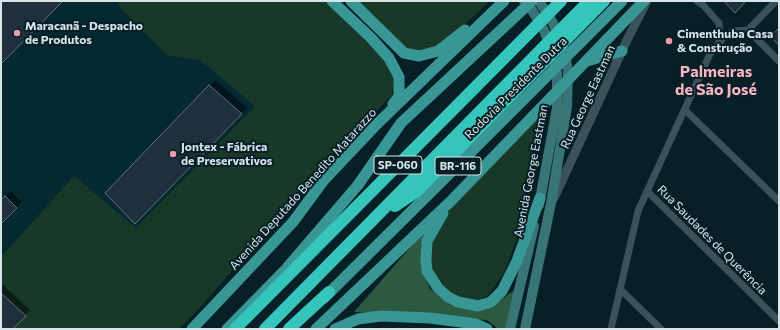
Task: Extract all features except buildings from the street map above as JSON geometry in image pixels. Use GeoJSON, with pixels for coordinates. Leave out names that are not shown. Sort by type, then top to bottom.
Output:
{"type":"FeatureCollection","features":[{"type":"Feature","properties":{"kind":"highway","name":"SP-060"},"geometry":{"type":"LineString","coordinates":[[235,329],[561,1]]}},
{"type":"Feature","properties":{"kind":"highway","name":"Rodovia Presidente Dutra"},"geometry":{"type":"LineString","coordinates":[[265,329],[589,1]]}},
{"type":"Feature","properties":{"kind":"highway"},"geometry":{"type":"LineString","coordinates":[[372,221],[417,191],[604,1]]}},
{"type":"Feature","properties":{"kind":"highway"},"geometry":{"type":"LineString","coordinates":[[290,329],[329,292]]}},
{"type":"Feature","properties":{"kind":"main road"},"geometry":{"type":"LineString","coordinates":[[332,1],[376,43],[389,58],[399,77],[399,96],[377,124]]}},
{"type":"Feature","properties":{"kind":"main road"},"geometry":{"type":"LineString","coordinates":[[351,1],[404,53],[419,56],[438,51],[461,33],[496,1]]}},
{"type":"Feature","properties":{"kind":"main road","name":"Avenida Deputado Benedito Matarazzo"},"geometry":{"type":"LineString","coordinates":[[192,329],[293,222],[324,180],[377,124],[504,1]]}},
{"type":"Feature","properties":{"kind":"main road","name":"Avenida George Eastman"},"geometry":{"type":"LineString","coordinates":[[524,1],[532,10],[544,30],[553,55],[557,73],[556,142],[551,203],[525,329]]}},
{"type":"Feature","properties":{"kind":"main road"},"geometry":{"type":"LineString","coordinates":[[227,329],[284,270],[358,185],[401,123],[532,1]]}},
{"type":"Feature","properties":{"kind":"main road","name":"Avenida George Eastman"},"geometry":{"type":"LineString","coordinates":[[510,329],[540,198],[567,107],[568,70],[563,48],[553,23],[539,1]]}},
{"type":"Feature","properties":{"kind":"main road","name":"Rodovia Presidente Dutra"},"geometry":{"type":"LineString","coordinates":[[329,292],[622,1]]}},
{"type":"Feature","properties":{"kind":"main road"},"geometry":{"type":"LineString","coordinates":[[316,329],[451,201],[646,1]]}},
{"type":"Feature","properties":{"kind":"main road"},"geometry":{"type":"LineString","coordinates":[[586,61],[622,51]]}},
{"type":"Feature","properties":{"kind":"main road"},"geometry":{"type":"LineString","coordinates":[[451,201],[427,241],[427,271],[438,288],[448,297],[458,302],[478,306],[491,302],[502,291],[517,261],[540,198]]}},
{"type":"Feature","properties":{"kind":"main road"},"geometry":{"type":"LineString","coordinates":[[335,329],[358,318],[381,316],[430,318],[476,324],[487,329]]}},
{"type":"Feature","properties":{"kind":"street","name":"Rua George Eastman"},"geometry":{"type":"LineString","coordinates":[[551,203],[646,1]]}},
{"type":"Feature","properties":{"kind":"street"},"geometry":{"type":"LineString","coordinates":[[697,1],[703,5],[718,23],[720,35],[719,42]]}},
{"type":"Feature","properties":{"kind":"street"},"geometry":{"type":"LineString","coordinates":[[611,329],[638,210],[710,54],[725,36],[733,31],[748,30],[776,1]]}},
{"type":"Feature","properties":{"kind":"street"},"geometry":{"type":"LineString","coordinates":[[748,30],[779,61]]}},
{"type":"Feature","properties":{"kind":"street"},"geometry":{"type":"LineString","coordinates":[[685,110],[779,201]]}},
{"type":"Feature","properties":{"kind":"street","name":"Rua Saudades de Querência"},"geometry":{"type":"LineString","coordinates":[[647,191],[779,321]]}},
{"type":"Feature","properties":{"kind":"street"},"geometry":{"type":"LineString","coordinates":[[620,289],[662,329]]}},
{"type":"Feature","properties":{"kind":"shaded area"},"geometry":{"type":"Polygon","coordinates":[[[1,1],[326,1],[392,95],[322,166],[199,309],[179,329],[1,329],[1,1]]]}},
{"type":"Feature","properties":{"kind":"green space"},"geometry":{"type":"Polygon","coordinates":[[[120,1],[326,1],[328,5],[385,60],[394,80],[392,95],[322,166],[199,309],[179,329],[13,329],[1,293],[1,257],[74,176],[136,228],[255,106],[200,60],[166,55],[117,4],[120,1]]]}},
{"type":"Feature","properties":{"kind":"green space"},"geometry":{"type":"Polygon","coordinates":[[[357,1],[490,1],[459,30],[436,47],[419,52],[406,49],[357,1]]]}},
{"type":"Feature","properties":{"kind":"green space"},"geometry":{"type":"Polygon","coordinates":[[[548,104],[531,189],[518,236],[504,273],[489,294],[482,299],[476,301],[463,299],[451,293],[440,283],[433,271],[431,263],[432,241],[440,224],[451,209],[548,104]]]}},
{"type":"Feature","properties":{"kind":"green space"},"geometry":{"type":"Polygon","coordinates":[[[427,228],[421,247],[421,267],[430,289],[450,305],[470,308],[491,308],[518,287],[508,329],[498,329],[487,320],[354,312],[427,228]]]}},
{"type":"Feature","properties":{"kind":"place","name":"Maracanã - Despacho de Produtos"},"geometry":{"type":"Point","coordinates":[17,33]}},
{"type":"Feature","properties":{"kind":"place","name":"Cimenthuba Casa & Construção"},"geometry":{"type":"Point","coordinates":[669,41]}},
{"type":"Feature","properties":{"kind":"place","name":"Jontex - Fábrica de Preservativos"},"geometry":{"type":"Point","coordinates":[173,154]}},
{"type":"Feature","properties":{"kind":"district","name":"Palmeiras de São José"},"geometry":{"type":"Point","coordinates":[716,81]}}]}
